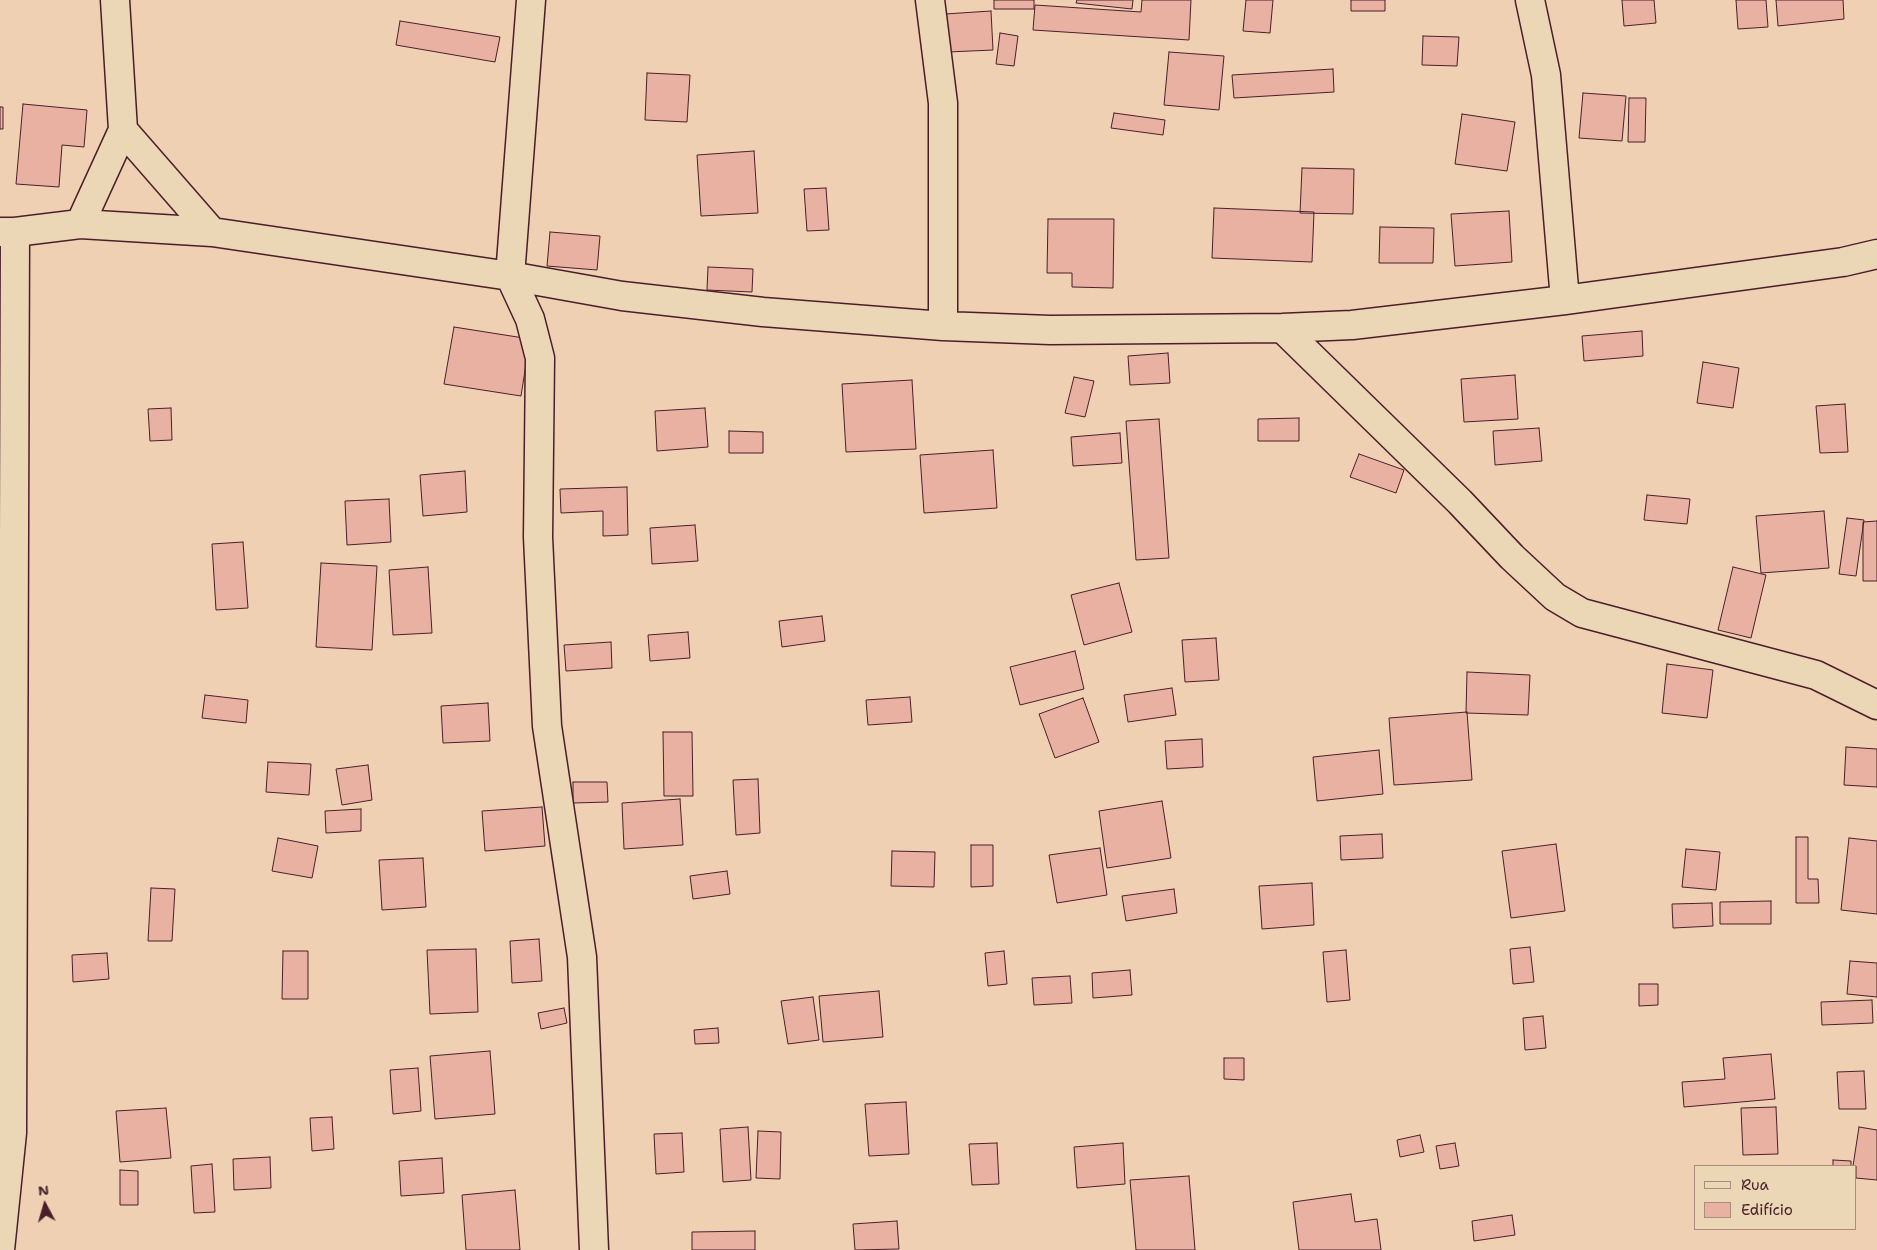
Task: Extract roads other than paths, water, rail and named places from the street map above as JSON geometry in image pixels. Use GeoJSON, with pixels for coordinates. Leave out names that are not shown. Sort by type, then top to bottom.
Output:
{"type":"FeatureCollection","features":[{"type":"Feature","properties":{"kind":"street"},"geometry":{"type":"LineString","coordinates":[[80,224],[123,130],[116,0]]}},
{"type":"Feature","properties":{"kind":"street"},"geometry":{"type":"LineString","coordinates":[[531,0],[510,276],[530,319],[540,358],[538,537],[547,726],[582,956],[594,1250]]}},
{"type":"Feature","properties":{"kind":"street"},"geometry":{"type":"LineString","coordinates":[[930,0],[943,103],[943,326]]}},
{"type":"Feature","properties":{"kind":"street"},"geometry":{"type":"LineString","coordinates":[[1530,0],[1546,75],[1565,300]]}},
{"type":"Feature","properties":{"kind":"street"},"geometry":{"type":"LineString","coordinates":[[123,130],[212,232]]}},
{"type":"Feature","properties":{"kind":"street"},"geometry":{"type":"LineString","coordinates":[[0,1250],[12,1133],[8,232],[80,224],[212,232],[510,276],[622,296],[763,312],[943,326],[1050,330],[1282,328],[1352,325],[1565,300],[1843,262],[1877,254]]}},
{"type":"Feature","properties":{"kind":"street"},"geometry":{"type":"LineString","coordinates":[[1282,328],[1460,502],[1512,557],[1555,597],[1582,613],[1816,676],[1877,705]]}}]}
